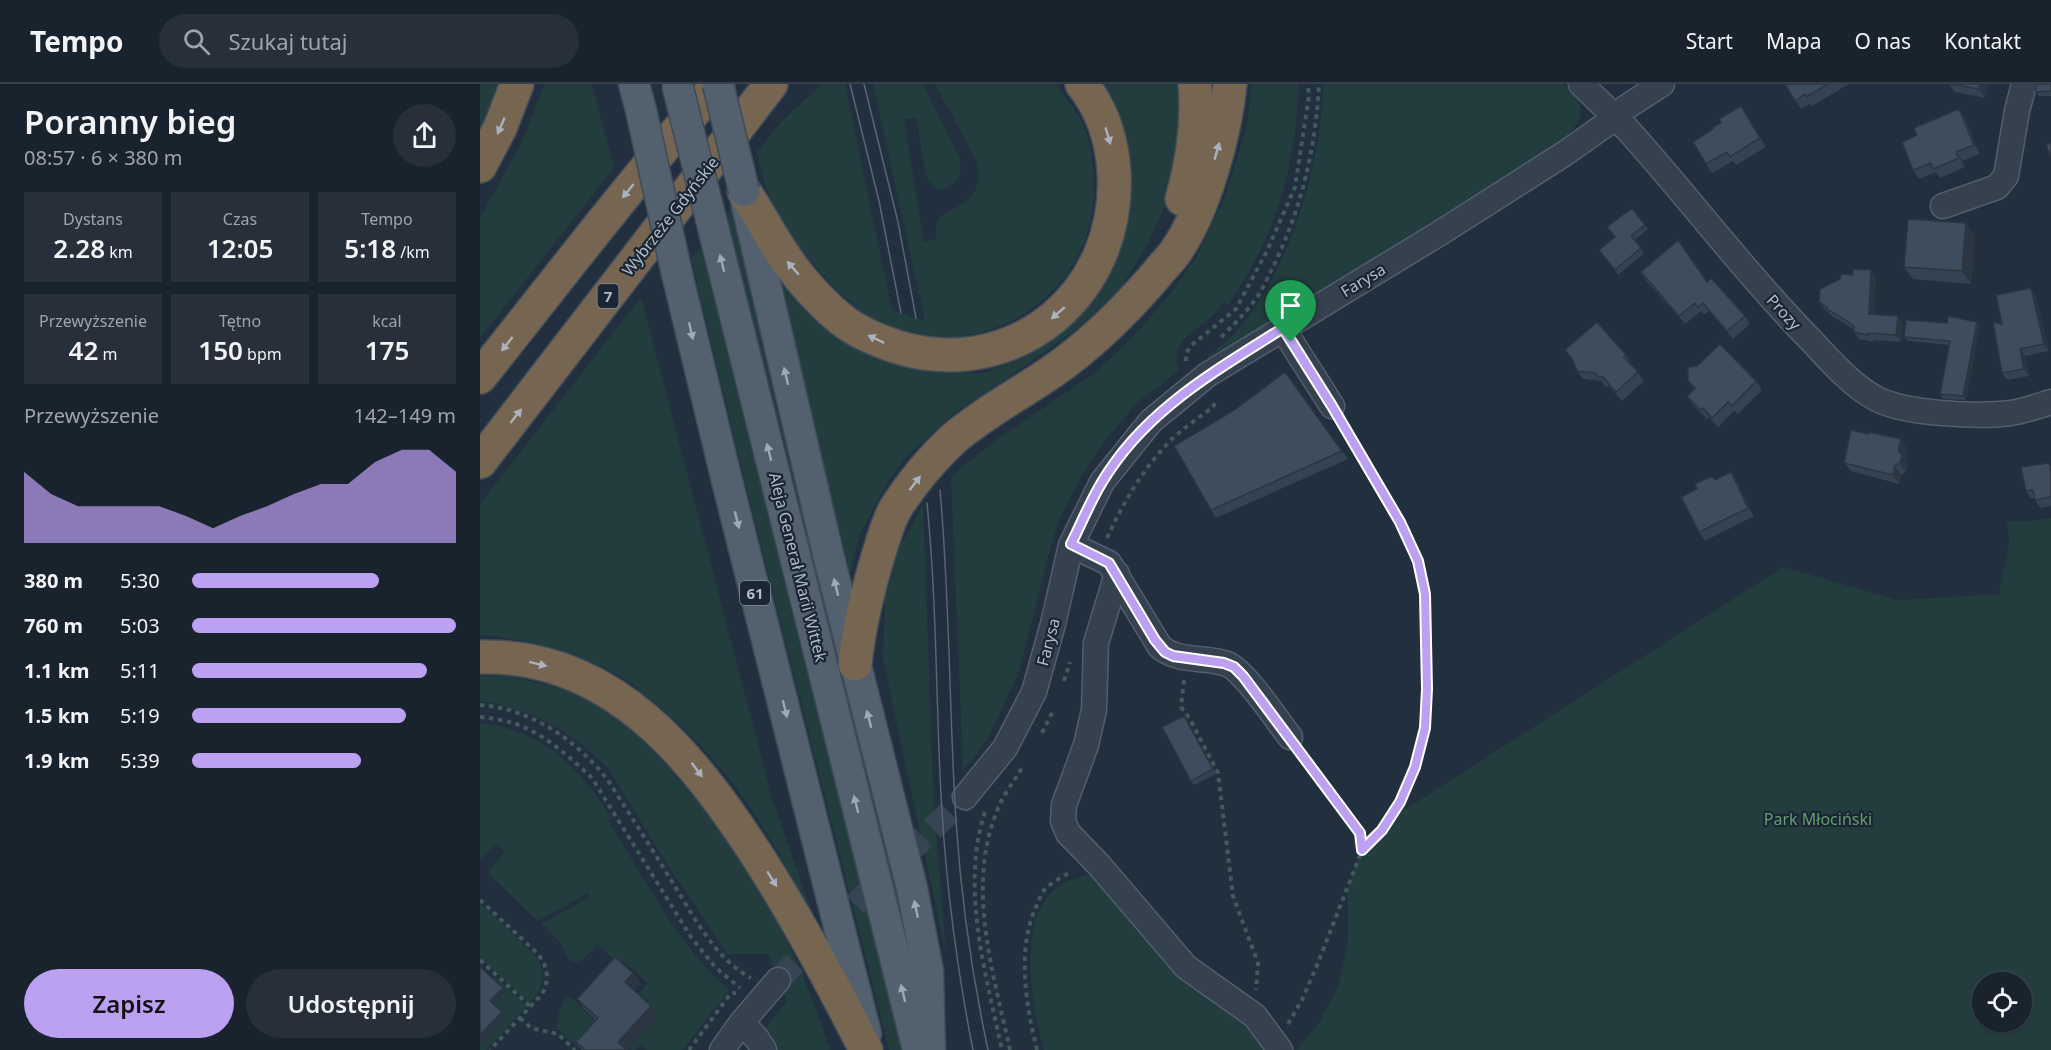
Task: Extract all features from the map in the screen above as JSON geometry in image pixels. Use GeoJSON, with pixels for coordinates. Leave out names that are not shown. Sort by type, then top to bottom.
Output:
{"type":"FeatureCollection","features":[{"type":"Feature","properties":{"kind":"highway"},"geometry":{"type":"LineString","coordinates":[[480,166],[500,128],[517,84]]}},
{"type":"Feature","properties":{"kind":"highway"},"geometry":{"type":"LineString","coordinates":[[692,114],[706,84]]}},
{"type":"Feature","properties":{"kind":"highway"},"geometry":{"type":"LineString","coordinates":[[480,377],[718,84]]}},
{"type":"Feature","properties":{"kind":"highway","name":"Wybrzeże Gdyńskie"},"geometry":{"type":"LineString","coordinates":[[480,462],[771,84]]}},
{"type":"Feature","properties":{"kind":"highway"},"geometry":{"type":"LineString","coordinates":[[735,131],[795,84]]}},
{"type":"Feature","properties":{"kind":"highway"},"geometry":{"type":"LineString","coordinates":[[744,191],[787,261],[833,312],[848,324],[889,345],[932,354],[978,352],[1002,345],[1022,338],[1060,312],[1081,289],[1105,246],[1112,221],[1115,193],[1113,161],[1101,115],[1082,84]]}},
{"type":"Feature","properties":{"kind":"highway"},"geometry":{"type":"LineString","coordinates":[[1141,293],[1166,247],[1188,180],[1196,118],[1195,84]]}},
{"type":"Feature","properties":{"kind":"highway"},"geometry":{"type":"LineString","coordinates":[[855,664],[860,627],[885,533],[896,508],[927,466],[952,440],[1001,404],[1053,371],[1099,336],[1141,293],[1177,251],[1199,208],[1225,123],[1230,84]]}},
{"type":"Feature","properties":{"kind":"highway"},"geometry":{"type":"LineString","coordinates":[[480,657],[531,662],[585,679],[627,703],[673,744],[691,763],[740,830],[784,898],[868,1050]]}},
{"type":"Feature","properties":{"kind":"main road","name":"Aleja Generał Marii Wittek"},"geometry":{"type":"LineString","coordinates":[[677,84],[918,1050]]}},
{"type":"Feature","properties":{"kind":"main road"},"geometry":{"type":"LineString","coordinates":[[718,84],[822,530],[912,888],[928,971],[930,1050]]}},
{"type":"Feature","properties":{"kind":"main road","name":"61"},"geometry":{"type":"LineString","coordinates":[[638,97],[677,274],[868,1050]]}},
{"type":"Feature","properties":{"kind":"street","name":"Prozy"},"geometry":{"type":"LineString","coordinates":[[1581,84],[1626,128],[1738,262],[1787,315],[1838,368],[1875,398],[1904,408],[1927,412],[1988,414],[2014,413],[2051,402]]}},
{"type":"Feature","properties":{"kind":"street","name":"Farysa"},"geometry":{"type":"LineString","coordinates":[[964,797],[1005,748],[1034,692],[1053,624],[1071,544],[1102,482],[1151,421],[1197,382],[1564,154],[1615,118],[1625,108],[1662,84]]}},
{"type":"Feature","properties":{"kind":"street"},"geometry":{"type":"LineString","coordinates":[[1943,206],[1997,187],[2002,183],[2006,176],[2024,84]]}},
{"type":"Feature","properties":{"kind":"street"},"geometry":{"type":"LineString","coordinates":[[1283,328],[1332,406]]}},
{"type":"Feature","properties":{"kind":"street"},"geometry":{"type":"LineString","coordinates":[[1071,544],[1109,563],[1160,647],[1173,656],[1212,661],[1234,667],[1290,737]]}},
{"type":"Feature","properties":{"kind":"street"},"geometry":{"type":"LineString","coordinates":[[1117,574],[1096,643],[1094,710],[1086,745],[1064,805],[1063,821],[1068,833],[1099,865],[1186,967],[1283,1039]]}},
{"type":"Feature","properties":{"kind":"street"},"geometry":{"type":"LineString","coordinates":[[722,1050],[764,988]]}},
{"type":"Feature","properties":{"kind":"street"},"geometry":{"type":"LineString","coordinates":[[742,1022],[764,1050]]}},
{"type":"Feature","properties":{"kind":"path"},"geometry":{"type":"LineString","coordinates":[[1197,382],[1186,364],[1186,353],[1193,344],[1236,309],[1267,252],[1295,187],[1309,96],[1308,84]]}},
{"type":"Feature","properties":{"kind":"path"},"geometry":{"type":"LineString","coordinates":[[1218,340],[1240,319],[1260,293],[1293,221],[1313,146],[1318,116],[1319,84]]}},
{"type":"Feature","properties":{"kind":"path"},"geometry":{"type":"LineString","coordinates":[[1283,1039],[1302,1000],[1362,850],[1382,830],[1400,802],[1415,767],[1425,728],[1427,689],[1425,594],[1418,561],[1400,522],[1332,406]]}},
{"type":"Feature","properties":{"kind":"path"},"geometry":{"type":"LineString","coordinates":[[1185,675],[1181,707],[1190,719],[1218,773],[1233,896],[1258,963],[1255,1016]]}},
{"type":"Feature","properties":{"kind":"path"},"geometry":{"type":"LineString","coordinates":[[480,705],[530,717],[564,736],[592,760],[614,789],[707,936],[724,958],[739,972],[764,988]]}},
{"type":"Feature","properties":{"kind":"path"},"geometry":{"type":"LineString","coordinates":[[480,717],[515,723],[547,740],[592,778],[691,937],[715,967],[764,988]]}},
{"type":"Feature","properties":{"kind":"path"},"geometry":{"type":"LineString","coordinates":[[1290,737],[1360,833],[1362,850]]}},
{"type":"Feature","properties":{"kind":"path"},"geometry":{"type":"LineString","coordinates":[[1004,795],[989,832],[984,856],[984,914],[993,971],[1010,1050]]}},
{"type":"Feature","properties":{"kind":"path"},"geometry":{"type":"LineString","coordinates":[[987,806],[978,833],[974,871],[977,915],[986,974],[1002,1050]]}},
{"type":"Feature","properties":{"kind":"path"},"geometry":{"type":"LineString","coordinates":[[1037,1050],[1029,1019],[1026,981],[1025,952],[1030,919],[1044,889],[1072,871],[1099,865]]}},
{"type":"Feature","properties":{"kind":"path"},"geometry":{"type":"LineString","coordinates":[[480,900],[543,960],[546,969],[546,985],[542,994],[490,1050]]}},
{"type":"Feature","properties":{"kind":"path"},"geometry":{"type":"LineString","coordinates":[[480,960],[531,1007]]}},
{"type":"Feature","properties":{"kind":"path"},"geometry":{"type":"LineString","coordinates":[[490,978],[494,973]]}},
{"type":"Feature","properties":{"kind":"path"},"geometry":{"type":"LineString","coordinates":[[689,1050],[731,993]]}},
{"type":"Feature","properties":{"kind":"path"},"geometry":{"type":"LineString","coordinates":[[520,1018],[531,1028],[558,1034],[575,1050]]}},
{"type":"Feature","properties":{"kind":"green space"},"geometry":{"type":"Polygon","coordinates":[[[480,84],[506,84],[480,143],[480,84]]]}},
{"type":"Feature","properties":{"kind":"green space"},"geometry":{"type":"Polygon","coordinates":[[[544,84],[592,84],[614,168],[480,338],[480,218],[523,140],[544,84]]]}},
{"type":"Feature","properties":{"kind":"green space"},"geometry":{"type":"Polygon","coordinates":[[[822,84],[845,84],[892,310],[925,321],[873,84],[923,84],[959,156],[961,167],[958,180],[943,190],[936,188],[927,179],[916,118],[904,119],[924,242],[936,239],[936,225],[939,218],[968,199],[978,182],[975,158],[936,84],[1056,84],[1082,124],[1091,149],[1094,177],[1093,206],[1087,234],[1076,259],[1061,282],[1042,301],[1019,317],[994,328],[967,335],[936,337],[906,330],[877,320],[855,306],[827,280],[799,248],[778,217],[767,192],[757,152],[779,124],[822,84]]]}},
{"type":"Feature","properties":{"kind":"green space"},"geometry":{"type":"Polygon","coordinates":[[[1102,84],[1177,84],[1181,110],[1180,157],[1170,196],[1147,245],[1119,291],[1079,327],[953,414],[905,458],[885,486],[859,536],[850,574],[777,274],[896,363],[942,373],[984,373],[1022,357],[1078,316],[1100,291],[1122,243],[1132,169],[1127,134],[1113,97],[1102,84]]]}},
{"type":"Feature","properties":{"kind":"green space"},"geometry":{"type":"Polygon","coordinates":[[[1252,84],[1299,84],[1297,115],[1288,173],[1271,226],[1245,278],[1228,305],[1224,302],[1212,316],[1192,332],[1178,349],[1177,362],[1180,370],[1138,402],[1103,443],[1081,477],[1059,520],[1019,672],[990,734],[974,759],[963,769],[951,476],[996,440],[1096,372],[1133,337],[1174,289],[1197,256],[1223,201],[1246,130],[1252,84]]]}},
{"type":"Feature","properties":{"kind":"green space"},"geometry":{"type":"Polygon","coordinates":[[[1323,84],[1562,84],[1577,100],[1580,115],[1571,131],[1546,150],[1209,361],[1207,357],[1232,336],[1254,309],[1271,281],[1286,249],[1309,182],[1321,115],[1323,84]]]}},
{"type":"Feature","properties":{"kind":"green space"},"geometry":{"type":"Polygon","coordinates":[[[734,204],[881,817],[905,935],[834,657],[727,214],[734,204]]]}},
{"type":"Feature","properties":{"kind":"green space"},"geometry":{"type":"Polygon","coordinates":[[[702,246],[800,646],[874,925],[904,1050],[889,1050],[745,482],[691,258],[702,246]]]}},
{"type":"Feature","properties":{"kind":"green space"},"geometry":{"type":"Polygon","coordinates":[[[641,297],[772,798],[812,913],[772,842],[738,790],[695,740],[639,690],[615,673],[567,653],[531,643],[480,635],[480,504],[641,297]]]}},
{"type":"Feature","properties":{"kind":"green space"},"geometry":{"type":"Polygon","coordinates":[[[923,504],[933,788],[946,954],[883,659],[885,598],[900,547],[923,504]]]}},
{"type":"Feature","properties":{"kind":"green space","name":"Park Młociński"},"geometry":{"type":"Polygon","coordinates":[[[2051,518],[2051,1050],[1297,1050],[1318,1024],[1338,987],[1348,942],[1348,889],[1358,858],[1384,836],[1398,814],[1783,567],[1898,600],[1999,594],[2009,542],[2007,521],[2051,518]]]}},
{"type":"Feature","properties":{"kind":"green space"},"geometry":{"type":"Polygon","coordinates":[[[503,675],[573,692],[606,710],[630,728],[651,749],[712,816],[744,862],[774,914],[799,967],[830,1050],[772,1050],[766,1027],[787,1001],[768,954],[727,954],[665,861],[608,768],[582,744],[560,729],[530,714],[480,701],[480,676],[503,675]]]}},
{"type":"Feature","properties":{"kind":"green space"},"geometry":{"type":"Polygon","coordinates":[[[480,723],[502,727],[541,743],[558,754],[587,783],[612,819],[608,820],[678,932],[694,953],[729,990],[683,1050],[647,1050],[641,1044],[635,1050],[631,1050],[613,1034],[597,1050],[581,1050],[557,1028],[559,1013],[566,997],[571,997],[602,1028],[648,983],[623,961],[619,964],[597,944],[582,960],[570,961],[559,941],[541,924],[590,897],[588,893],[538,921],[490,875],[491,868],[505,852],[496,844],[480,860],[480,723]]]}},
{"type":"Feature","properties":{"kind":"green space"},"geometry":{"type":"Polygon","coordinates":[[[1090,874],[1164,960],[1235,1013],[1264,1050],[1044,1050],[1035,1014],[1030,970],[1034,927],[1040,909],[1050,894],[1069,881],[1090,874]]]}},
{"type":"Feature","properties":{"kind":"green space"},"geometry":{"type":"Polygon","coordinates":[[[480,904],[535,955],[542,968],[541,986],[529,1003],[480,958],[480,904]]]}},
{"type":"Feature","properties":{"kind":"green space"},"geometry":{"type":"Polygon","coordinates":[[[495,977],[527,1006],[486,1050],[480,1050],[480,1045],[505,1017],[494,1006],[492,980],[495,977]]]}},
{"type":"Feature","properties":{"kind":"building"},"geometry":{"type":"Polygon","coordinates":[[[1785,84],[1828,84],[1795,101],[1785,84]]]}},
{"type":"Feature","properties":{"kind":"building"},"geometry":{"type":"Polygon","coordinates":[[[1951,84],[1980,84],[1979,89],[1951,84]]]}},
{"type":"Feature","properties":{"kind":"building"},"geometry":{"type":"Polygon","coordinates":[[[2036,84],[2051,84],[2051,91],[2036,92],[2036,84]]]}},
{"type":"Feature","properties":{"kind":"building"},"geometry":{"type":"Polygon","coordinates":[[[1741,106],[1760,138],[1730,157],[1727,152],[1706,164],[1693,142],[1721,123],[1719,119],[1741,106]]]}},
{"type":"Feature","properties":{"kind":"building"},"geometry":{"type":"Polygon","coordinates":[[[1959,109],[1974,145],[1956,152],[1959,158],[1933,169],[1931,163],[1913,170],[1902,142],[1917,135],[1914,128],[1959,109]]]}},
{"type":"Feature","properties":{"kind":"building"},"geometry":{"type":"Polygon","coordinates":[[[2051,143],[2051,158],[2046,145],[2051,143]]]}},
{"type":"Feature","properties":{"kind":"building"},"geometry":{"type":"Polygon","coordinates":[[[1632,208],[1645,225],[1631,236],[1641,248],[1615,270],[1599,250],[1615,237],[1607,227],[1632,208]]]}},
{"type":"Feature","properties":{"kind":"building"},"geometry":{"type":"Polygon","coordinates":[[[1908,219],[1966,223],[1962,271],[1904,267],[1908,219]]]}},
{"type":"Feature","properties":{"kind":"building"},"geometry":{"type":"Polygon","coordinates":[[[1678,240],[1707,282],[1711,278],[1745,316],[1727,331],[1703,303],[1698,307],[1695,303],[1679,316],[1641,272],[1678,240]]]}},
{"type":"Feature","properties":{"kind":"building"},"geometry":{"type":"Polygon","coordinates":[[[1853,269],[1871,270],[1869,314],[1898,316],[1896,335],[1868,333],[1868,335],[1854,332],[1854,326],[1819,302],[1820,289],[1840,279],[1841,274],[1853,275],[1853,269]]]}},
{"type":"Feature","properties":{"kind":"building"},"geometry":{"type":"Polygon","coordinates":[[[2031,288],[2044,344],[2020,349],[2024,369],[2002,373],[1993,322],[2002,324],[1996,295],[2031,288]]]}},
{"type":"Feature","properties":{"kind":"building"},"geometry":{"type":"Polygon","coordinates":[[[1948,316],[1977,322],[1963,396],[1940,394],[1950,341],[1904,337],[1906,320],[1947,323],[1948,316]]]}},
{"type":"Feature","properties":{"kind":"building"},"geometry":{"type":"Polygon","coordinates":[[[1597,322],[1638,372],[1616,392],[1602,376],[1600,378],[1595,373],[1577,371],[1573,360],[1565,350],[1597,322]]]}},
{"type":"Feature","properties":{"kind":"building"},"geometry":{"type":"Polygon","coordinates":[[[1720,344],[1756,381],[1732,406],[1728,402],[1712,418],[1703,408],[1701,410],[1687,397],[1695,388],[1688,381],[1688,367],[1697,366],[1720,344]]]}},
{"type":"Feature","properties":{"kind":"building"},"geometry":{"type":"Polygon","coordinates":[[[1285,372],[1342,451],[1211,510],[1174,446],[1233,411],[1285,372]]]}},
{"type":"Feature","properties":{"kind":"building"},"geometry":{"type":"Polygon","coordinates":[[[1851,430],[1901,439],[1898,450],[1902,455],[1900,463],[1895,466],[1893,475],[1844,463],[1851,430]]]}},
{"type":"Feature","properties":{"kind":"building"},"geometry":{"type":"Polygon","coordinates":[[[2049,463],[2051,497],[2035,500],[2033,490],[2026,491],[2021,467],[2049,463]]]}},
{"type":"Feature","properties":{"kind":"building"},"geometry":{"type":"Polygon","coordinates":[[[1731,472],[1748,508],[1699,532],[1681,497],[1697,489],[1695,484],[1712,476],[1715,480],[1731,472]]]}},
{"type":"Feature","properties":{"kind":"building"},"geometry":{"type":"Polygon","coordinates":[[[1184,716],[1213,769],[1191,781],[1162,727],[1184,716]]]}},
{"type":"Feature","properties":{"kind":"building"},"geometry":{"type":"Polygon","coordinates":[[[615,957],[633,973],[625,982],[651,1006],[618,1042],[626,1050],[585,1050],[576,1042],[598,1018],[577,999],[615,957]]]}},
{"type":"Feature","properties":{"kind":"building"},"geometry":{"type":"Polygon","coordinates":[[[480,967],[503,988],[490,1001],[502,1012],[480,1035],[480,967]]]}},
{"type":"Feature","properties":{"kind":"tunnel"},"geometry":{"type":"LineString","coordinates":[[778,980],[965,797]]}},
{"type":"Feature","properties":{"kind":"tram line"},"geometry":{"type":"LineString","coordinates":[[850,84],[879,201],[901,313]]}},
{"type":"Feature","properties":{"kind":"tram line"},"geometry":{"type":"LineString","coordinates":[[864,84],[898,222],[916,318]]}},
{"type":"Feature","properties":{"kind":"tram line"},"geometry":{"type":"LineString","coordinates":[[940,490],[946,573],[958,850],[968,936],[988,1050]]}},
{"type":"Feature","properties":{"kind":"tram line"},"geometry":{"type":"LineString","coordinates":[[927,503],[934,605],[944,844],[956,948],[973,1050]]}},
{"type":"Feature","properties":{"kind":"route"},"geometry":{"type":"LineString","coordinates":[[1283,328],[1291,342],[1332,406],[1400,522],[1418,561],[1425,594],[1427,689],[1425,728],[1415,767],[1400,802],[1382,830],[1362,850],[1360,833],[1243,676],[1234,667],[1224,663],[1173,656],[1165,652],[1155,640],[1109,563],[1071,544],[1102,482],[1151,421],[1197,382],[1283,328]]}}]}
